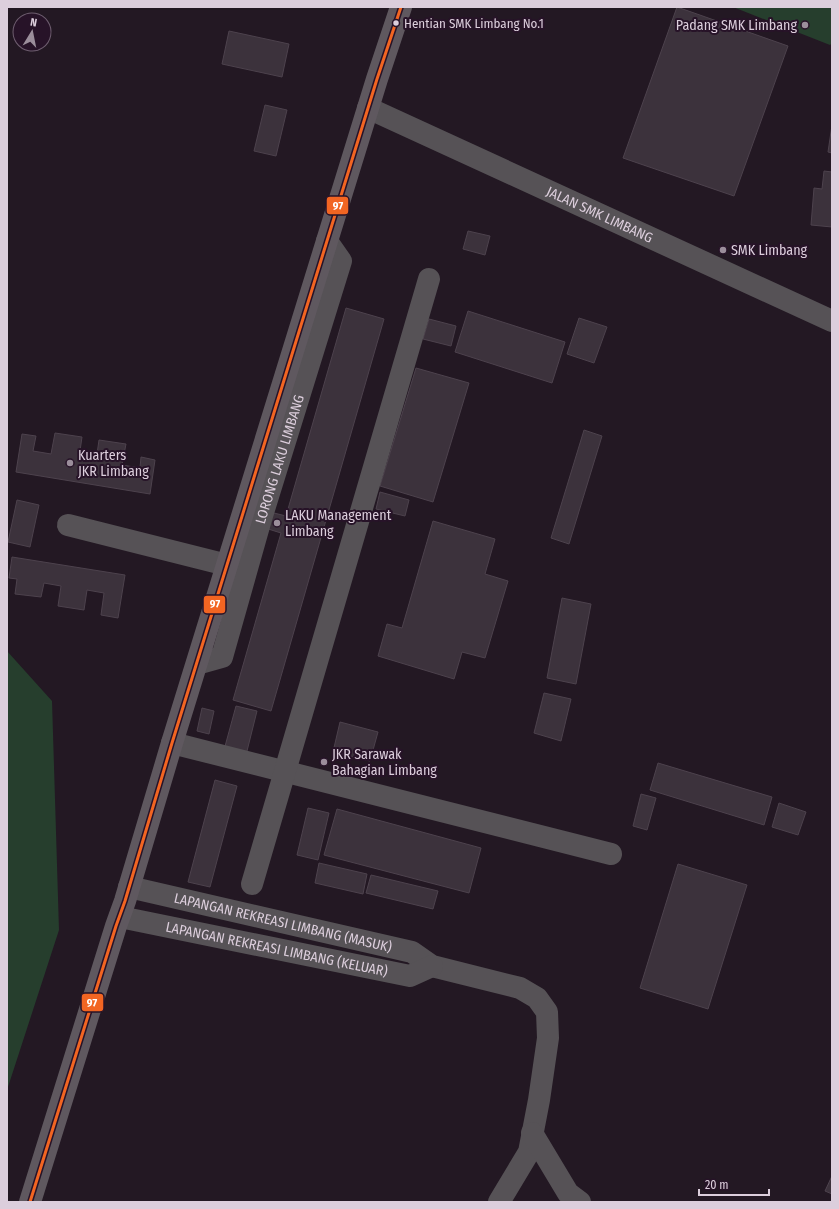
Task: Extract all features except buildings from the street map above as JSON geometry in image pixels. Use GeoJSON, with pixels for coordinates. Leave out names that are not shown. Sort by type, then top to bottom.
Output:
{"type":"FeatureCollection","features":[{"type":"Feature","properties":{"kind":"highway"},"geometry":{"type":"LineString","coordinates":[[30,1202],[120,917],[196,664],[368,108],[402,7]]}},
{"type":"Feature","properties":{"kind":"street","name":"JALAN SMK LIMBANG"},"geometry":{"type":"LineString","coordinates":[[368,108],[832,321]]}},
{"type":"Feature","properties":{"kind":"street","name":"LORONG LAKU LIMBANG"},"geometry":{"type":"LineString","coordinates":[[196,664],[222,657],[261,519],[341,261],[327,241]]}},
{"type":"Feature","properties":{"kind":"street"},"geometry":{"type":"LineString","coordinates":[[252,884],[429,278]]}},
{"type":"Feature","properties":{"kind":"street"},"geometry":{"type":"LineString","coordinates":[[68,525],[227,565]]}},
{"type":"Feature","properties":{"kind":"street"},"geometry":{"type":"LineString","coordinates":[[172,743],[611,854]]}},
{"type":"Feature","properties":{"kind":"street","name":"LAPANGAN REKREASI LIMBANG (MASUK)"},"geometry":{"type":"LineString","coordinates":[[129,887],[412,952],[432,966]]}},
{"type":"Feature","properties":{"kind":"street","name":"LAPANGAN REKREASI LIMBANG (KELUAR)"},"geometry":{"type":"LineString","coordinates":[[120,917],[410,976],[432,966]]}},
{"type":"Feature","properties":{"kind":"street"},"geometry":{"type":"LineString","coordinates":[[432,966],[520,988],[537,998],[547,1012],[548,1038],[529,1152],[499,1202]]}},
{"type":"Feature","properties":{"kind":"street"},"geometry":{"type":"LineString","coordinates":[[532,1133],[568,1193],[580,1202]]}},
{"type":"Feature","properties":{"kind":"green space","name":"Padang SMK Limbang"},"geometry":{"type":"Polygon","coordinates":[[[733,7],[832,7],[832,43],[830,45],[733,7]]]}},
{"type":"Feature","properties":{"kind":"green space"},"geometry":{"type":"Polygon","coordinates":[[[7,651],[52,701],[59,930],[7,1090],[7,651]]]}},
{"type":"Feature","properties":{"kind":"transit line","name":"97"},"geometry":{"type":"LineString","coordinates":[[30,1202],[125,901],[172,743],[377,79],[401,7]]}},
{"type":"Feature","properties":{"kind":"place","name":"Hentian SMK Limbang No.1"},"geometry":{"type":"Point","coordinates":[396,23]}},
{"type":"Feature","properties":{"kind":"place","name":"Padang SMK Limbang"},"geometry":{"type":"Point","coordinates":[805,25]}},
{"type":"Feature","properties":{"kind":"place","name":"SMK Limbang"},"geometry":{"type":"Point","coordinates":[723,250]}},
{"type":"Feature","properties":{"kind":"place","name":"Kuarters JKR Limbang"},"geometry":{"type":"Point","coordinates":[70,463]}},
{"type":"Feature","properties":{"kind":"place","name":"LAKU Management Limbang"},"geometry":{"type":"Point","coordinates":[277,523]}},
{"type":"Feature","properties":{"kind":"place","name":"JKR Sarawak Bahagian Limbang"},"geometry":{"type":"Point","coordinates":[324,762]}}]}
